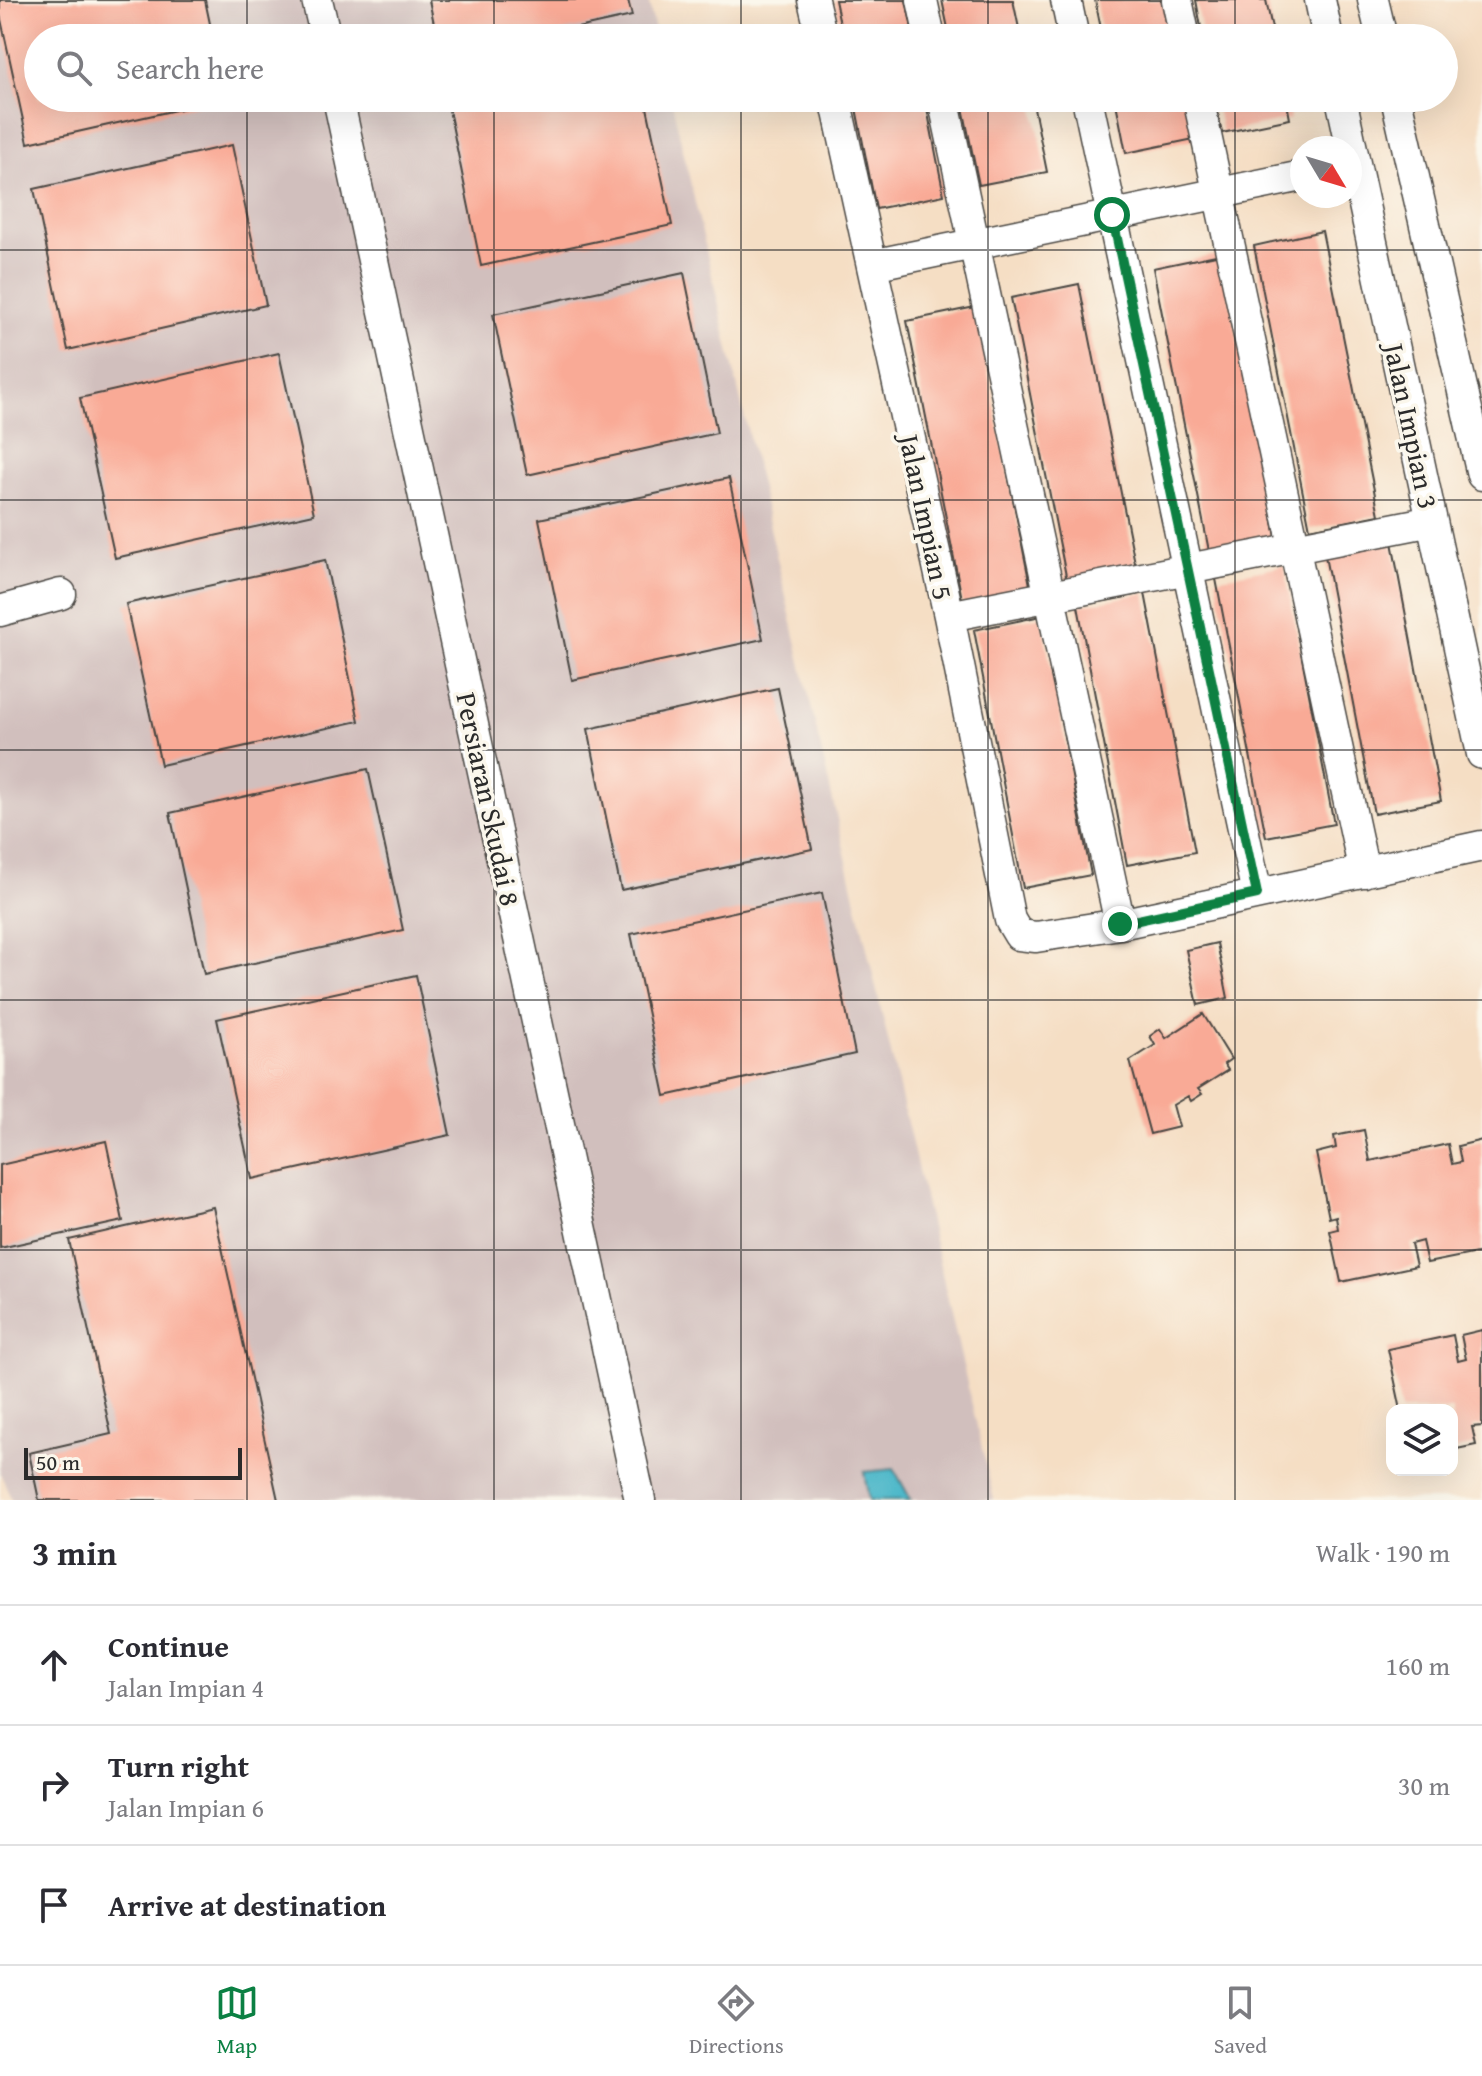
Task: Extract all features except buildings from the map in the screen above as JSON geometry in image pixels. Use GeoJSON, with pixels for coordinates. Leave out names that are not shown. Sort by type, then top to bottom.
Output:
{"type":"FeatureCollection","features":[{"type":"Feature","properties":{"kind":"street"},"geometry":{"type":"LineString","coordinates":[[317,0],[323,24]]}},
{"type":"Feature","properties":{"kind":"street"},"geometry":{"type":"LineString","coordinates":[[813,0],[819,24]]}},
{"type":"Feature","properties":{"kind":"street"},"geometry":{"type":"LineString","coordinates":[[922,0],[927,24]]}},
{"type":"Feature","properties":{"kind":"street"},"geometry":{"type":"LineString","coordinates":[[1066,0],[1071,24]]}},
{"type":"Feature","properties":{"kind":"street"},"geometry":{"type":"LineString","coordinates":[[1177,0],[1182,24]]}},
{"type":"Feature","properties":{"kind":"street"},"geometry":{"type":"LineString","coordinates":[[1320,0],[1325,24]]}},
{"type":"Feature","properties":{"kind":"street"},"geometry":{"type":"LineString","coordinates":[[1373,0],[1379,24]]}},
{"type":"Feature","properties":{"kind":"street","name":"Persiaran Skudai 8"},"geometry":{"type":"LineString","coordinates":[[341,112],[640,1500]]}},
{"type":"Feature","properties":{"kind":"street","name":"Jalan Impian 5"},"geometry":{"type":"LineString","coordinates":[[838,112],[949,616],[1010,920],[1019,935],[1036,937],[1120,924]]}},
{"type":"Feature","properties":{"kind":"street"},"geometry":{"type":"LineString","coordinates":[[946,112],[1120,924],[1482,846]]}},
{"type":"Feature","properties":{"kind":"street"},"geometry":{"type":"LineString","coordinates":[[1090,112],[1257,894]]}},
{"type":"Feature","properties":{"kind":"street"},"geometry":{"type":"LineString","coordinates":[[1201,112],[1364,872]]}},
{"type":"Feature","properties":{"kind":"street","name":"Jalan Impian 3"},"geometry":{"type":"LineString","coordinates":[[1343,112],[1348,136]]}},
{"type":"Feature","properties":{"kind":"street"},"geometry":{"type":"LineString","coordinates":[[1399,112],[1482,475]]}},
{"type":"Feature","properties":{"kind":"street"},"geometry":{"type":"LineString","coordinates":[[872,265],[1290,178]]}},
{"type":"Feature","properties":{"kind":"street","name":"Jalan Impian 3"},"geometry":{"type":"LineString","coordinates":[[1362,206],[1482,754]]}},
{"type":"Feature","properties":{"kind":"street"},"geometry":{"type":"LineString","coordinates":[[949,616],[1432,521]]}},
{"type":"Feature","properties":{"kind":"street"},"geometry":{"type":"LineString","coordinates":[[0,611],[61,594]]}},
{"type":"Feature","properties":{"kind":"shaded area"},"geometry":{"type":"Polygon","coordinates":[[[0,0],[648,0],[654,24],[24,24],[24,112],[674,112],[994,1500],[12,1500],[0,1473],[0,0]]]}},
{"type":"Feature","properties":{"kind":"water"},"geometry":{"type":"Polygon","coordinates":[[[894,1469],[911,1500],[869,1500],[864,1472],[894,1469]]]}},
{"type":"Feature","properties":{"kind":"route"},"geometry":{"type":"LineString","coordinates":[[1112,215],[1257,894],[1120,924]]}}]}
